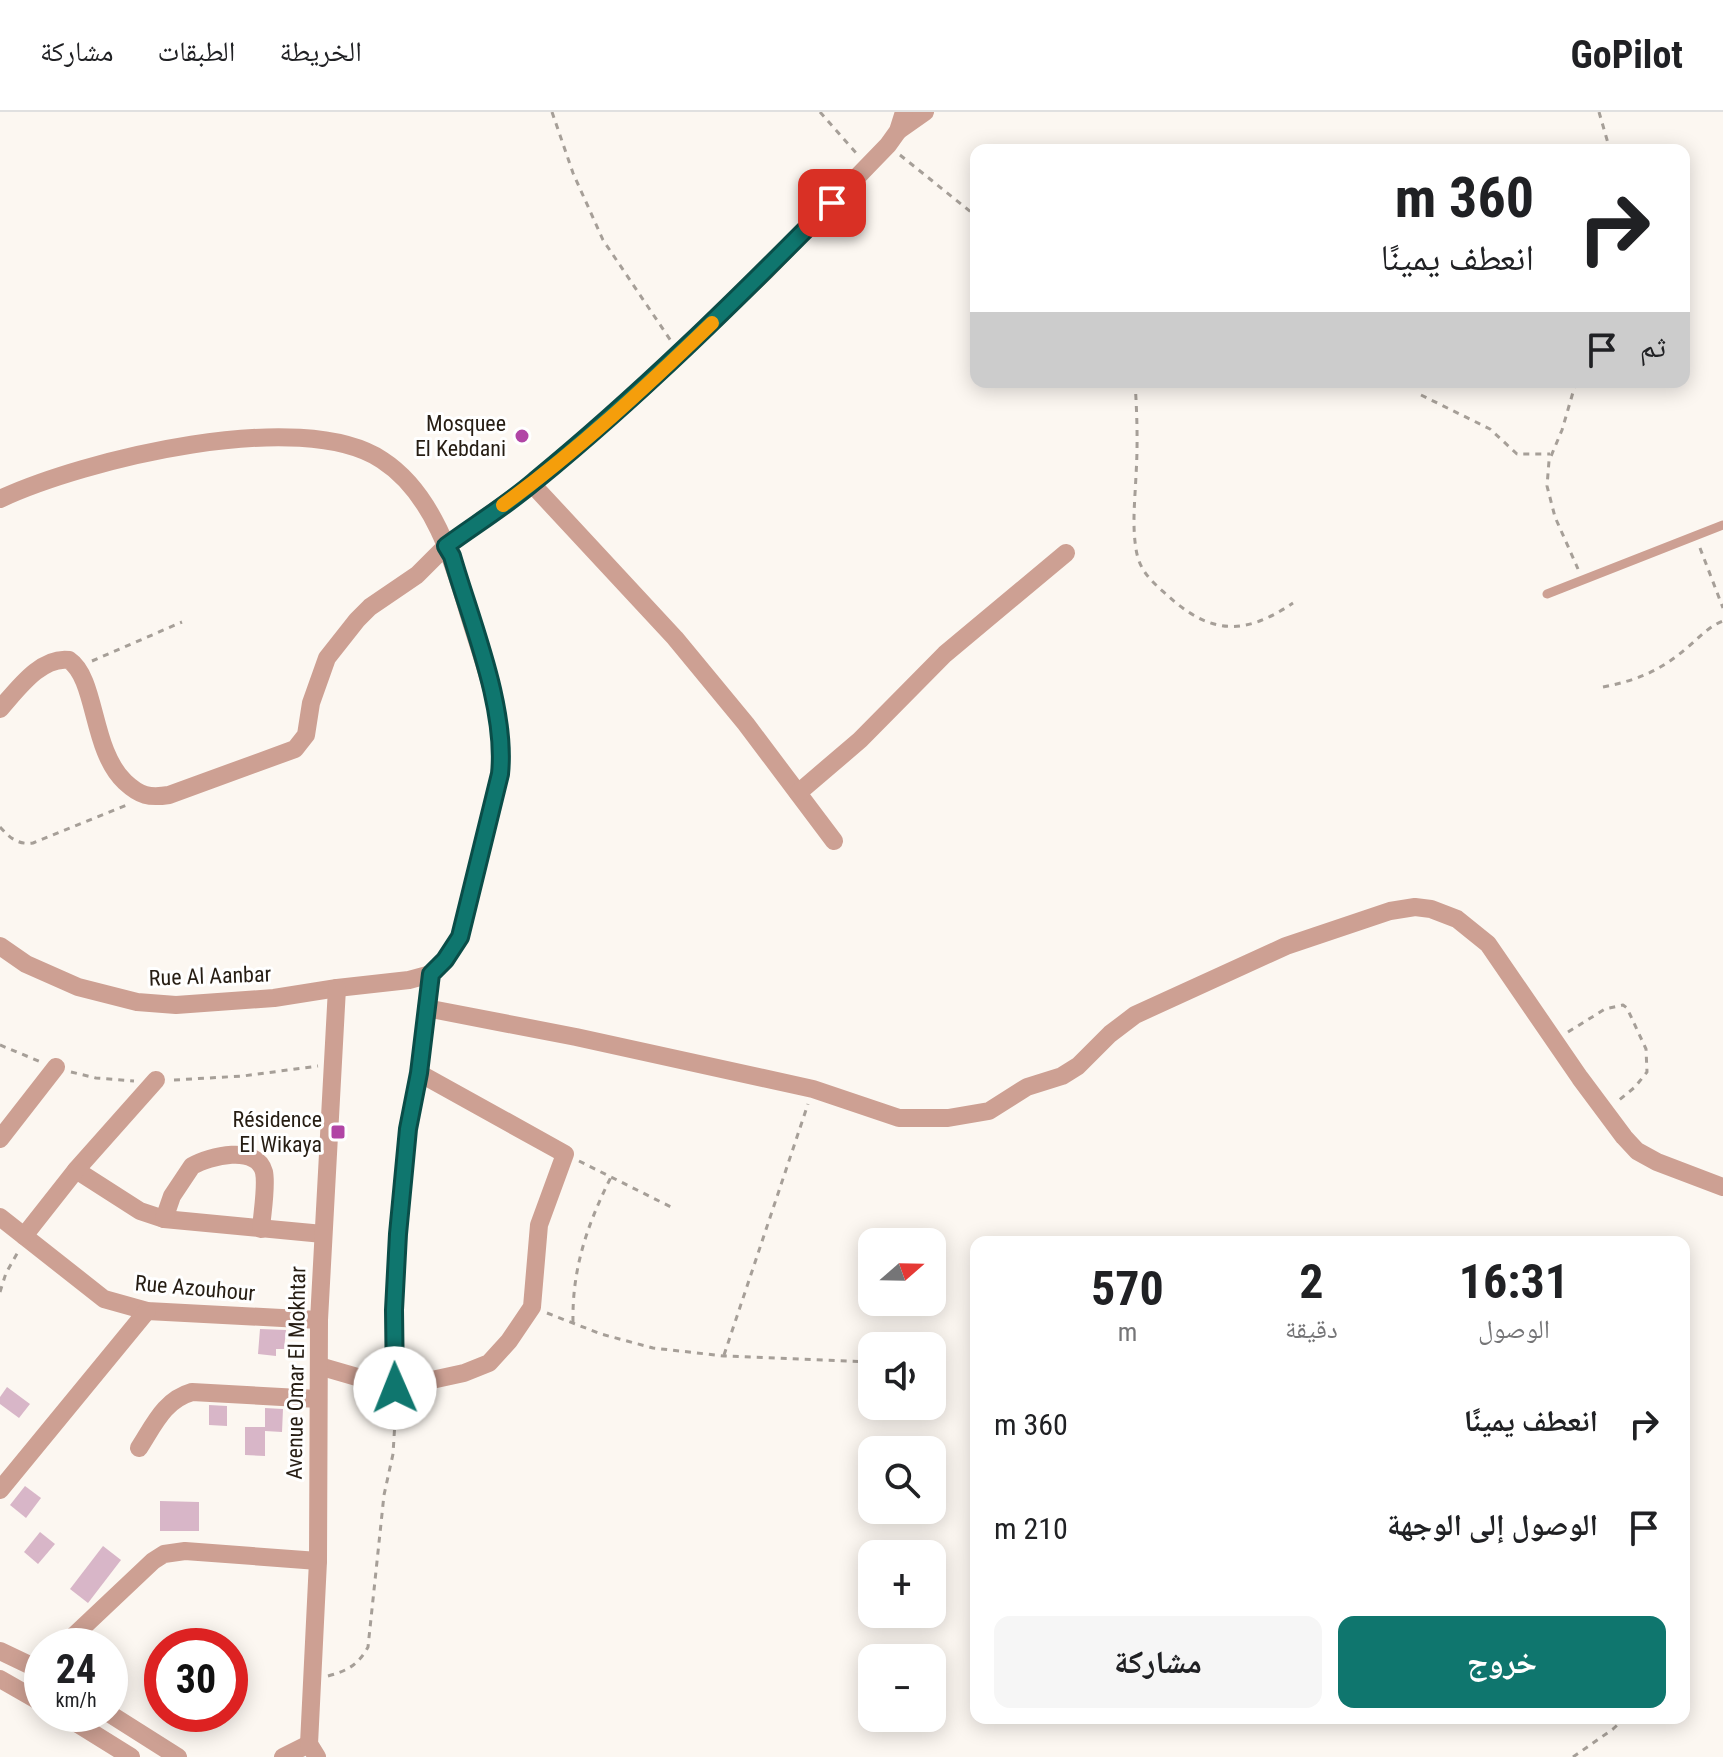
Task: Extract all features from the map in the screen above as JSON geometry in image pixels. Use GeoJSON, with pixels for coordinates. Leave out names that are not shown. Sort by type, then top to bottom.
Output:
{"type":"FeatureCollection","features":[{"type":"Feature","properties":{"kind":"street"},"geometry":{"type":"LineString","coordinates":[[893,138],[904,112]]}},
{"type":"Feature","properties":{"kind":"street"},"geometry":{"type":"LineString","coordinates":[[0,709],[27,679],[47,665],[63,659],[74,662],[107,760],[123,780],[149,798],[169,795],[300,746],[306,735],[313,694],[327,658],[370,607],[417,575],[446,546],[532,484],[680,354],[893,138],[925,112]]}},
{"type":"Feature","properties":{"kind":"street"},"geometry":{"type":"LineString","coordinates":[[0,499],[55,476],[159,450],[241,438],[328,442],[380,459],[401,476],[422,503],[452,556],[494,700],[503,748],[500,774],[460,937],[431,974],[419,1073],[408,1129],[398,1234],[394,1310],[395,1388]]}},
{"type":"Feature","properties":{"kind":"street"},"geometry":{"type":"LineString","coordinates":[[532,484],[675,638],[834,841]]}},
{"type":"Feature","properties":{"kind":"street"},"geometry":{"type":"LineString","coordinates":[[798,793],[868,732],[945,654],[1066,553]]}},
{"type":"Feature","properties":{"kind":"street"},"geometry":{"type":"LineString","coordinates":[[426,1008],[813,1089],[907,1119],[948,1118],[989,1111],[1027,1087],[1062,1076],[1078,1066],[1110,1034],[1135,1015],[1286,946],[1390,911],[1415,907],[1446,913],[1488,944],[1605,1111],[1637,1151],[1657,1162],[1723,1187]]}},
{"type":"Feature","properties":{"kind":"street","name":"Rue Al Aanbar"},"geometry":{"type":"LineString","coordinates":[[0,946],[26,964],[53,977],[137,1002],[176,1005],[274,998],[409,980],[431,974]]}},
{"type":"Feature","properties":{"kind":"street","name":"Avenue Omar El Mokhtar"},"geometry":{"type":"LineString","coordinates":[[313,1753],[319,1320],[337,988]]}},
{"type":"Feature","properties":{"kind":"street"},"geometry":{"type":"LineString","coordinates":[[0,1139],[56,1067]]}},
{"type":"Feature","properties":{"kind":"street"},"geometry":{"type":"LineString","coordinates":[[319,1366],[395,1388],[464,1373],[489,1363],[509,1341],[532,1307],[539,1225],[565,1154],[419,1073]]}},
{"type":"Feature","properties":{"kind":"street"},"geometry":{"type":"LineString","coordinates":[[26,1238],[76,1170],[156,1080]]}},
{"type":"Feature","properties":{"kind":"street"},"geometry":{"type":"LineString","coordinates":[[164,1219],[172,1196],[192,1166],[227,1156],[246,1155],[258,1161],[264,1172],[261,1229]]}},
{"type":"Feature","properties":{"kind":"street"},"geometry":{"type":"LineString","coordinates":[[76,1170],[140,1211],[164,1219],[323,1234]]}},
{"type":"Feature","properties":{"kind":"street","name":"Rue Azouhour"},"geometry":{"type":"LineString","coordinates":[[0,1217],[104,1299],[147,1311],[319,1320]]}},
{"type":"Feature","properties":{"kind":"street"},"geometry":{"type":"LineString","coordinates":[[4,1479],[147,1311]]}},
{"type":"Feature","properties":{"kind":"street"},"geometry":{"type":"LineString","coordinates":[[139,1448],[166,1406],[192,1392],[318,1399]]}},
{"type":"Feature","properties":{"kind":"street"},"geometry":{"type":"LineString","coordinates":[[82,1628],[141,1571],[164,1554],[185,1551],[318,1561]]}},
{"type":"Feature","properties":{"kind":"street"},"geometry":{"type":"LineString","coordinates":[[0,1651],[24,1662]]}},
{"type":"Feature","properties":{"kind":"street"},"geometry":{"type":"LineString","coordinates":[[0,1679],[24,1693]]}},
{"type":"Feature","properties":{"kind":"street"},"geometry":{"type":"LineString","coordinates":[[128,1725],[178,1757]]}},
{"type":"Feature","properties":{"kind":"street"},"geometry":{"type":"LineString","coordinates":[[91,1732],[131,1757]]}},
{"type":"Feature","properties":{"kind":"street"},"geometry":{"type":"LineString","coordinates":[[283,1757],[313,1753]]}},
{"type":"Feature","properties":{"kind":"lane"},"geometry":{"type":"LineString","coordinates":[[1547,594],[1723,525]]}},
{"type":"Feature","properties":{"kind":"path"},"geometry":{"type":"LineString","coordinates":[[552,112],[573,173],[603,240],[680,354]]}},
{"type":"Feature","properties":{"kind":"path"},"geometry":{"type":"LineString","coordinates":[[820,112],[867,166]]}},
{"type":"Feature","properties":{"kind":"path"},"geometry":{"type":"LineString","coordinates":[[1599,112],[1608,144]]}},
{"type":"Feature","properties":{"kind":"path"},"geometry":{"type":"LineString","coordinates":[[893,138],[970,210]]}},
{"type":"Feature","properties":{"kind":"path"},"geometry":{"type":"LineString","coordinates":[[1135,388],[1134,521],[1136,552],[1144,572],[1184,611],[1216,626],[1256,622],[1293,603]]}},
{"type":"Feature","properties":{"kind":"path"},"geometry":{"type":"LineString","coordinates":[[1574,388],[1562,430],[1551,454],[1547,486],[1551,505],[1583,580]]}},
{"type":"Feature","properties":{"kind":"path"},"geometry":{"type":"LineString","coordinates":[[1421,395],[1490,429],[1517,454],[1551,454]]}},
{"type":"Feature","properties":{"kind":"path"},"geometry":{"type":"LineString","coordinates":[[1695,536],[1723,608]]}},
{"type":"Feature","properties":{"kind":"path"},"geometry":{"type":"LineString","coordinates":[[1603,687],[1635,681],[1649,674],[1688,647],[1705,630],[1723,621]]}},
{"type":"Feature","properties":{"kind":"path"},"geometry":{"type":"LineString","coordinates":[[78,667],[182,622]]}},
{"type":"Feature","properties":{"kind":"path"},"geometry":{"type":"LineString","coordinates":[[0,827],[14,840],[33,843],[149,798]]}},
{"type":"Feature","properties":{"kind":"path"},"geometry":{"type":"LineString","coordinates":[[1555,1041],[1614,1005],[1627,1008],[1646,1049],[1647,1072],[1635,1087],[1605,1111]]}},
{"type":"Feature","properties":{"kind":"path"},"geometry":{"type":"LineString","coordinates":[[724,1356],[813,1089]]}},
{"type":"Feature","properties":{"kind":"path"},"geometry":{"type":"LineString","coordinates":[[565,1154],[671,1207]]}},
{"type":"Feature","properties":{"kind":"path"},"geometry":{"type":"LineString","coordinates":[[573,1323],[573,1296],[582,1244],[591,1217],[611,1177]]}},
{"type":"Feature","properties":{"kind":"path"},"geometry":{"type":"LineString","coordinates":[[0,1292],[26,1238]]}},
{"type":"Feature","properties":{"kind":"path"},"geometry":{"type":"LineString","coordinates":[[532,1307],[653,1348],[724,1356],[858,1361]]}},
{"type":"Feature","properties":{"kind":"path"},"geometry":{"type":"LineString","coordinates":[[312,1680],[346,1671],[360,1661],[368,1647],[382,1508],[397,1417],[395,1388]]}},
{"type":"Feature","properties":{"kind":"path"},"geometry":{"type":"LineString","coordinates":[[1573,1757],[1618,1724]]}},
{"type":"Feature","properties":{"kind":"building"},"geometry":{"type":"Polygon","coordinates":[[[260,1329],[286,1330],[284,1349],[276,1349],[276,1356],[258,1354],[260,1329]]]}},
{"type":"Feature","properties":{"kind":"building"},"geometry":{"type":"Polygon","coordinates":[[[7,1387],[30,1404],[19,1418],[0,1404],[0,1397],[7,1387]]]}},
{"type":"Feature","properties":{"kind":"building"},"geometry":{"type":"Polygon","coordinates":[[[209,1405],[227,1406],[227,1426],[209,1425],[209,1405]]]}},
{"type":"Feature","properties":{"kind":"building"},"geometry":{"type":"Polygon","coordinates":[[[265,1408],[283,1409],[282,1432],[265,1431],[265,1456],[245,1455],[245,1427],[265,1427],[265,1408]]]}},
{"type":"Feature","properties":{"kind":"building"},"geometry":{"type":"Polygon","coordinates":[[[25,1486],[41,1498],[26,1518],[10,1505],[25,1486]]]}},
{"type":"Feature","properties":{"kind":"building"},"geometry":{"type":"Polygon","coordinates":[[[160,1501],[199,1502],[199,1531],[160,1531],[160,1501]]]}},
{"type":"Feature","properties":{"kind":"building"},"geometry":{"type":"Polygon","coordinates":[[[40,1532],[55,1544],[38,1564],[24,1552],[40,1532]]]}},
{"type":"Feature","properties":{"kind":"building"},"geometry":{"type":"Polygon","coordinates":[[[103,1546],[121,1560],[88,1603],[70,1589],[103,1546]]]}},
{"type":"Feature","properties":{"kind":"slow traffic"},"geometry":{"type":"LineString","coordinates":[[503,505],[639,392],[712,323]]}},
{"type":"Feature","properties":{"kind":"place","name":"Mosquee El Kebdani"},"geometry":{"type":"Point","coordinates":[522,436]}},
{"type":"Feature","properties":{"kind":"place","name":"Résidence El Wikaya"},"geometry":{"type":"Point","coordinates":[338,1132]}},
{"type":"Feature","properties":{"kind":"route"},"geometry":{"type":"LineString","coordinates":[[395,1388],[394,1310],[398,1234],[408,1129],[419,1073],[431,974],[460,937],[466,920],[500,774],[503,748],[494,700],[452,556],[446,546],[532,484],[639,392],[766,271],[832,203]]}}]}
